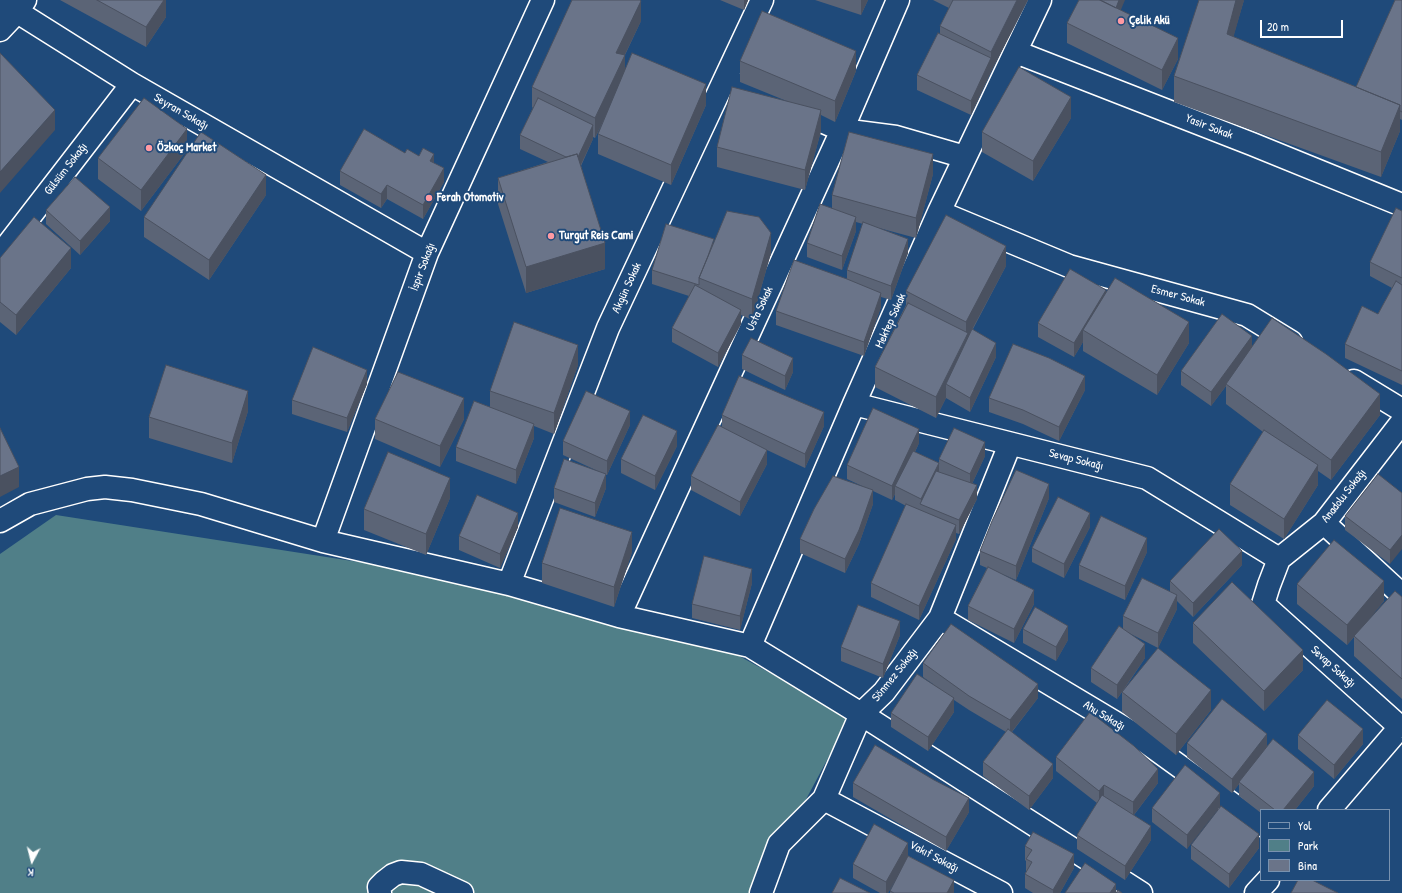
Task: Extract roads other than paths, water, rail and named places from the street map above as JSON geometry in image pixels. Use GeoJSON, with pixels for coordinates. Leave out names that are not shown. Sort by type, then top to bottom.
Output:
{"type":"FeatureCollection","features":[{"type":"Feature","properties":{"kind":"street","name":"İspir Sokağı"},"geometry":{"type":"LineString","coordinates":[[323,541],[427,253],[543,0]]}},
{"type":"Feature","properties":{"kind":"street","name":"Akgün Sokak"},"geometry":{"type":"LineString","coordinates":[[509,584],[608,328],[762,0]]}},
{"type":"Feature","properties":{"kind":"street","name":"Usta Sokak"},"geometry":{"type":"LineString","coordinates":[[619,616],[842,130],[898,0]]}},
{"type":"Feature","properties":{"kind":"street","name":"Mektep Sokak"},"geometry":{"type":"LineString","coordinates":[[750,646],[854,404],[939,212],[1040,0]]}},
{"type":"Feature","properties":{"kind":"street","name":"Seyran Sokağı"},"geometry":{"type":"LineString","coordinates":[[14,4],[132,84],[427,253]]}},
{"type":"Feature","properties":{"kind":"street"},"geometry":{"type":"LineString","coordinates":[[0,30],[14,4]]}},
{"type":"Feature","properties":{"kind":"street","name":"Yasir Sokak"},"geometry":{"type":"LineString","coordinates":[[1016,52],[1252,144],[1402,205]]}},
{"type":"Feature","properties":{"kind":"street"},"geometry":{"type":"LineString","coordinates":[[725,79],[842,130],[896,137],[965,157]]}},
{"type":"Feature","properties":{"kind":"street","name":"Gülsüm Sokağı"},"geometry":{"type":"LineString","coordinates":[[0,255],[132,84]]}},
{"type":"Feature","properties":{"kind":"street","name":"Esmer Sokak"},"geometry":{"type":"LineString","coordinates":[[939,212],[1070,266],[1247,315],[1308,352]]}},
{"type":"Feature","properties":{"kind":"street"},"geometry":{"type":"LineString","coordinates":[[1335,368],[1402,410]]}},
{"type":"Feature","properties":{"kind":"street","name":"Sevap Sokağı"},"geometry":{"type":"LineString","coordinates":[[854,404],[1147,478],[1279,559],[1263,604],[1401,726]]}},
{"type":"Feature","properties":{"kind":"street","name":"Anadolu Sokağı"},"geometry":{"type":"LineString","coordinates":[[1279,559],[1324,523],[1402,422]]}},
{"type":"Feature","properties":{"kind":"street","name":"Sönmez Sokağı"},"geometry":{"type":"LineString","coordinates":[[761,893],[779,844],[824,800],[861,714],[884,692],[940,618],[1010,444]]}},
{"type":"Feature","properties":{"kind":"street"},"geometry":{"type":"LineString","coordinates":[[0,522],[30,504],[87,489],[105,487],[132,490],[201,504],[323,541],[509,584],[619,616],[750,646],[861,714],[1141,893]]}},
{"type":"Feature","properties":{"kind":"street"},"geometry":{"type":"LineString","coordinates":[[1324,523],[1402,595]]}},
{"type":"Feature","properties":{"kind":"street","name":"Ahu Sokağı"},"geometry":{"type":"LineString","coordinates":[[940,618],[1139,737],[1260,824]]}},
{"type":"Feature","properties":{"kind":"street"},"geometry":{"type":"LineString","coordinates":[[1330,809],[1401,726]]}},
{"type":"Feature","properties":{"kind":"street","name":"Vakıf Sokağı"},"geometry":{"type":"LineString","coordinates":[[824,800],[1001,893]]}},
{"type":"Feature","properties":{"kind":"street"},"geometry":{"type":"LineString","coordinates":[[380,890],[393,875],[401,872],[413,872],[421,874],[462,893]]}},
{"type":"Feature","properties":{"kind":"street"},"geometry":{"type":"LineString","coordinates":[[1256,893],[1267,881]]}},
{"type":"Feature","properties":{"kind":"place","name":"Çelik Akü"},"geometry":{"type":"Point","coordinates":[1121,21]}},
{"type":"Feature","properties":{"kind":"place","name":"Özkoç Market"},"geometry":{"type":"Point","coordinates":[149,148]}},
{"type":"Feature","properties":{"kind":"place","name":"Ferah Otomotiv"},"geometry":{"type":"Point","coordinates":[429,198]}},
{"type":"Feature","properties":{"kind":"place","name":"Turgut Reis Cami"},"geometry":{"type":"Point","coordinates":[551,236]}}]}
